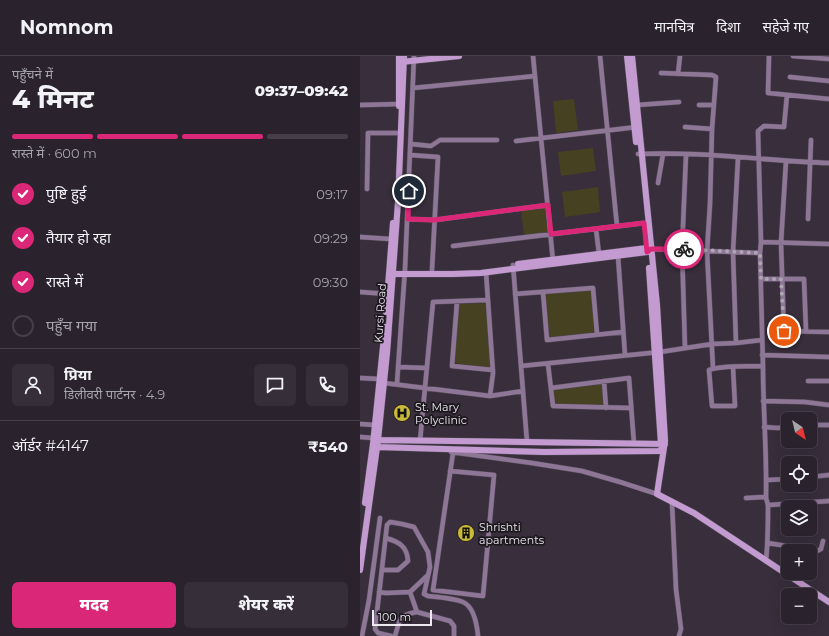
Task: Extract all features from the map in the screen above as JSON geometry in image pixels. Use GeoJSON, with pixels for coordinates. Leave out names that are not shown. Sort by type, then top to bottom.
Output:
{"type":"FeatureCollection","features":[{"type":"Feature","properties":{"kind":"street"},"geometry":{"type":"LineString","coordinates":[[402,59],[459,56]]}},
{"type":"Feature","properties":{"kind":"street"},"geometry":{"type":"LineString","coordinates":[[533,56],[553,262]]}},
{"type":"Feature","properties":{"kind":"street"},"geometry":{"type":"LineString","coordinates":[[600,56],[617,226]]}},
{"type":"Feature","properties":{"kind":"street"},"geometry":{"type":"LineString","coordinates":[[627,56],[640,154],[648,250]]}},
{"type":"Feature","properties":{"kind":"street"},"geometry":{"type":"LineString","coordinates":[[632,56],[637,105],[637,127]]}},
{"type":"Feature","properties":{"kind":"street"},"geometry":{"type":"LineString","coordinates":[[678,74],[680,56]]}},
{"type":"Feature","properties":{"kind":"street"},"geometry":{"type":"LineString","coordinates":[[769,56],[768,92],[829,99]]}},
{"type":"Feature","properties":{"kind":"street"},"geometry":{"type":"LineString","coordinates":[[793,56],[829,59]]}},
{"type":"Feature","properties":{"kind":"street"},"geometry":{"type":"LineString","coordinates":[[396,383],[408,219],[414,58]]}},
{"type":"Feature","properties":{"kind":"street","name":"Kursi Road"},"geometry":{"type":"LineString","coordinates":[[360,538],[368,496],[382,381],[391,272],[401,104],[402,59]]}},
{"type":"Feature","properties":{"kind":"street"},"geometry":{"type":"LineString","coordinates":[[661,73],[712,75],[716,77],[712,129],[707,251],[713,368]]}},
{"type":"Feature","properties":{"kind":"street"},"geometry":{"type":"LineString","coordinates":[[413,88],[535,76]]}},
{"type":"Feature","properties":{"kind":"street"},"geometry":{"type":"LineString","coordinates":[[790,77],[829,81]]}},
{"type":"Feature","properties":{"kind":"street"},"geometry":{"type":"LineString","coordinates":[[766,560],[768,543],[768,505],[766,497],[767,480],[763,401],[760,160],[758,131],[764,126],[784,127],[787,95]]}},
{"type":"Feature","properties":{"kind":"street"},"geometry":{"type":"LineString","coordinates":[[637,105],[679,102]]}},
{"type":"Feature","properties":{"kind":"street"},"geometry":{"type":"LineString","coordinates":[[360,105],[401,104]]}},
{"type":"Feature","properties":{"kind":"street","name":"Kursi Road"},"geometry":{"type":"LineString","coordinates":[[375,442],[375,426],[382,381],[391,272],[391,239],[397,133],[401,104]]}},
{"type":"Feature","properties":{"kind":"street"},"geometry":{"type":"LineString","coordinates":[[699,105],[714,105]]}},
{"type":"Feature","properties":{"kind":"street"},"geometry":{"type":"LineString","coordinates":[[516,141],[637,127]]}},
{"type":"Feature","properties":{"kind":"street"},"geometry":{"type":"LineString","coordinates":[[685,127],[712,129]]}},
{"type":"Feature","properties":{"kind":"street"},"geometry":{"type":"LineString","coordinates":[[367,189],[368,133],[397,133]]}},
{"type":"Feature","properties":{"kind":"street"},"geometry":{"type":"LineString","coordinates":[[411,144],[430,146],[440,140],[497,140]]}},
{"type":"Feature","properties":{"kind":"street"},"geometry":{"type":"LineString","coordinates":[[808,219],[811,140]]}},
{"type":"Feature","properties":{"kind":"street"},"geometry":{"type":"LineString","coordinates":[[640,154],[711,156],[829,163]]}},
{"type":"Feature","properties":{"kind":"street"},"geometry":{"type":"LineString","coordinates":[[640,154],[644,223],[657,306],[663,445],[656,494]]}},
{"type":"Feature","properties":{"kind":"street"},"geometry":{"type":"LineString","coordinates":[[658,183],[663,154]]}},
{"type":"Feature","properties":{"kind":"street"},"geometry":{"type":"LineString","coordinates":[[410,155],[438,157],[432,270]]}},
{"type":"Feature","properties":{"kind":"street"},"geometry":{"type":"LineString","coordinates":[[685,348],[682,249],[686,155]]}},
{"type":"Feature","properties":{"kind":"street"},"geometry":{"type":"LineString","coordinates":[[736,343],[733,252],[738,158]]}},
{"type":"Feature","properties":{"kind":"street"},"geometry":{"type":"LineString","coordinates":[[786,161],[781,243],[781,279],[784,331],[829,332]]}},
{"type":"Feature","properties":{"kind":"street"},"geometry":{"type":"LineString","coordinates":[[408,219],[434,220],[548,205]]}},
{"type":"Feature","properties":{"kind":"street"},"geometry":{"type":"LineString","coordinates":[[452,246],[644,223]]}},
{"type":"Feature","properties":{"kind":"street"},"geometry":{"type":"LineString","coordinates":[[596,229],[599,254]]}},
{"type":"Feature","properties":{"kind":"street"},"geometry":{"type":"LineString","coordinates":[[360,237],[391,239]]}},
{"type":"Feature","properties":{"kind":"street"},"geometry":{"type":"LineString","coordinates":[[761,242],[829,244]]}},
{"type":"Feature","properties":{"kind":"street"},"geometry":{"type":"LineString","coordinates":[[553,262],[599,254],[648,250],[682,249],[760,253]]}},
{"type":"Feature","properties":{"kind":"street"},"geometry":{"type":"LineString","coordinates":[[391,272],[472,270],[513,267],[618,256],[648,250]]}},
{"type":"Feature","properties":{"kind":"street"},"geometry":{"type":"LineString","coordinates":[[618,256],[625,355]]}},
{"type":"Feature","properties":{"kind":"street"},"geometry":{"type":"LineString","coordinates":[[405,271],[453,274],[486,272],[513,267]]}},
{"type":"Feature","properties":{"kind":"street"},"geometry":{"type":"LineString","coordinates":[[513,267],[527,442]]}},
{"type":"Feature","properties":{"kind":"street"},"geometry":{"type":"LineString","coordinates":[[486,272],[493,370],[490,396]]}},
{"type":"Feature","properties":{"kind":"street"},"geometry":{"type":"LineString","coordinates":[[761,279],[804,279],[806,331]]}},
{"type":"Feature","properties":{"kind":"street"},"geometry":{"type":"LineString","coordinates":[[515,294],[593,288],[597,334]]}},
{"type":"Feature","properties":{"kind":"street"},"geometry":{"type":"LineString","coordinates":[[360,292],[388,294]]}},
{"type":"Feature","properties":{"kind":"street"},"geometry":{"type":"LineString","coordinates":[[543,292],[546,340],[623,332]]}},
{"type":"Feature","properties":{"kind":"street"},"geometry":{"type":"LineString","coordinates":[[420,441],[433,302],[488,300]]}},
{"type":"Feature","properties":{"kind":"street"},"geometry":{"type":"LineString","coordinates":[[457,302],[452,366],[493,370]]}},
{"type":"Feature","properties":{"kind":"street"},"geometry":{"type":"LineString","coordinates":[[521,366],[658,352],[712,344],[762,340]]}},
{"type":"Feature","properties":{"kind":"street"},"geometry":{"type":"LineString","coordinates":[[762,355],[829,357]]}},
{"type":"Feature","properties":{"kind":"street"},"geometry":{"type":"LineString","coordinates":[[548,364],[553,406],[631,408]]}},
{"type":"Feature","properties":{"kind":"street"},"geometry":{"type":"LineString","coordinates":[[733,367],[735,406],[712,406],[709,370],[713,368],[733,367],[763,366]]}},
{"type":"Feature","properties":{"kind":"street"},"geometry":{"type":"LineString","coordinates":[[398,367],[427,368]]}},
{"type":"Feature","properties":{"kind":"street"},"geometry":{"type":"LineString","coordinates":[[360,378],[490,396],[523,391]]}},
{"type":"Feature","properties":{"kind":"street"},"geometry":{"type":"LineString","coordinates":[[551,388],[629,378],[634,444]]}},
{"type":"Feature","properties":{"kind":"street"},"geometry":{"type":"LineString","coordinates":[[604,381],[606,408]]}},
{"type":"Feature","properties":{"kind":"street"},"geometry":{"type":"LineString","coordinates":[[808,381],[829,381]]}},
{"type":"Feature","properties":{"kind":"street"},"geometry":{"type":"LineString","coordinates":[[763,401],[805,402],[829,405]]}},
{"type":"Feature","properties":{"kind":"street"},"geometry":{"type":"LineString","coordinates":[[360,424],[375,426]]}},
{"type":"Feature","properties":{"kind":"street"},"geometry":{"type":"LineString","coordinates":[[817,425],[829,425]]}},
{"type":"Feature","properties":{"kind":"street"},"geometry":{"type":"LineString","coordinates":[[764,427],[781,427]]}},
{"type":"Feature","properties":{"kind":"street"},"geometry":{"type":"LineString","coordinates":[[360,437],[375,442],[443,449],[544,452],[659,451],[663,445]]}},
{"type":"Feature","properties":{"kind":"street"},"geometry":{"type":"LineString","coordinates":[[375,442],[527,442],[663,445]]}},
{"type":"Feature","properties":{"kind":"street"},"geometry":{"type":"LineString","coordinates":[[443,449],[453,453],[582,471],[656,494],[694,513],[829,602]]}},
{"type":"Feature","properties":{"kind":"street"},"geometry":{"type":"LineString","coordinates":[[450,471],[494,476],[483,596],[433,590],[450,471],[453,453]]}},
{"type":"Feature","properties":{"kind":"street"},"geometry":{"type":"LineString","coordinates":[[817,477],[829,476]]}},
{"type":"Feature","properties":{"kind":"street"},"geometry":{"type":"LineString","coordinates":[[767,480],[781,479]]}},
{"type":"Feature","properties":{"kind":"street"},"geometry":{"type":"LineString","coordinates":[[746,498],[766,497]]}},
{"type":"Feature","properties":{"kind":"street"},"geometry":{"type":"LineString","coordinates":[[768,505],[829,501]]}},
{"type":"Feature","properties":{"kind":"street"},"geometry":{"type":"LineString","coordinates":[[672,503],[676,590],[681,629],[678,636]]}},
{"type":"Feature","properties":{"kind":"street","name":"Kursi Road"},"geometry":{"type":"LineString","coordinates":[[360,570],[365,514]]}},
{"type":"Feature","properties":{"kind":"street"},"geometry":{"type":"LineString","coordinates":[[362,636],[369,600],[380,518]]}},
{"type":"Feature","properties":{"kind":"street"},"geometry":{"type":"LineString","coordinates":[[391,636],[378,633],[375,629],[378,592],[387,525],[390,522],[414,527],[428,552],[430,567],[424,594],[463,602],[470,608],[474,616],[478,636]]}},
{"type":"Feature","properties":{"kind":"street"},"geometry":{"type":"LineString","coordinates":[[382,570],[398,570],[408,561],[408,553],[398,542],[386,538]]}},
{"type":"Feature","properties":{"kind":"street"},"geometry":{"type":"LineString","coordinates":[[768,543],[817,551],[821,549],[823,542]]}},
{"type":"Feature","properties":{"kind":"street"},"geometry":{"type":"LineString","coordinates":[[375,557],[383,558]]}},
{"type":"Feature","properties":{"kind":"street"},"geometry":{"type":"LineString","coordinates":[[378,592],[410,592],[429,574]]}},
{"type":"Feature","properties":{"kind":"street"},"geometry":{"type":"LineString","coordinates":[[410,592],[417,612]]}},
{"type":"Feature","properties":{"kind":"street"},"geometry":{"type":"LineString","coordinates":[[395,636],[402,617],[406,614],[417,612],[450,621],[454,626],[454,636]]}},
{"type":"Feature","properties":{"kind":"shaded area"},"geometry":{"type":"Polygon","coordinates":[[[574,99],[578,130],[556,133],[553,101],[574,99]]]}},
{"type":"Feature","properties":{"kind":"shaded area"},"geometry":{"type":"Polygon","coordinates":[[[593,148],[596,171],[561,176],[558,152],[593,148]]]}},
{"type":"Feature","properties":{"kind":"shaded area"},"geometry":{"type":"Polygon","coordinates":[[[598,187],[600,212],[565,217],[562,192],[598,187]]]}},
{"type":"Feature","properties":{"kind":"shaded area"},"geometry":{"type":"Polygon","coordinates":[[[545,208],[548,233],[524,236],[521,211],[545,208]]]}},
{"type":"Feature","properties":{"kind":"shaded area"},"geometry":{"type":"Polygon","coordinates":[[[592,290],[594,333],[548,338],[545,294],[592,290]]]}},
{"type":"Feature","properties":{"kind":"shaded area"},"geometry":{"type":"Polygon","coordinates":[[[486,303],[491,368],[454,363],[459,304],[486,303]]]}},
{"type":"Feature","properties":{"kind":"shaded area"},"geometry":{"type":"Polygon","coordinates":[[[602,384],[603,406],[555,404],[553,390],[602,384]]]}},
{"type":"Feature","properties":{"kind":"way so far"},"geometry":{"type":"LineString","coordinates":[[684,249],[760,253],[761,279],[781,279],[784,331]]}},
{"type":"Feature","properties":{"kind":"place","name":"St. Mary Polyclinic"},"geometry":{"type":"Point","coordinates":[402,413]}},
{"type":"Feature","properties":{"kind":"place","name":"Shrishti apartments"},"geometry":{"type":"Point","coordinates":[466,533]}},
{"type":"Feature","properties":{"kind":"route"},"geometry":{"type":"LineString","coordinates":[[409,191],[408,219],[434,220],[548,205],[551,234],[644,223],[647,252],[651,249],[684,249]]}}]}
